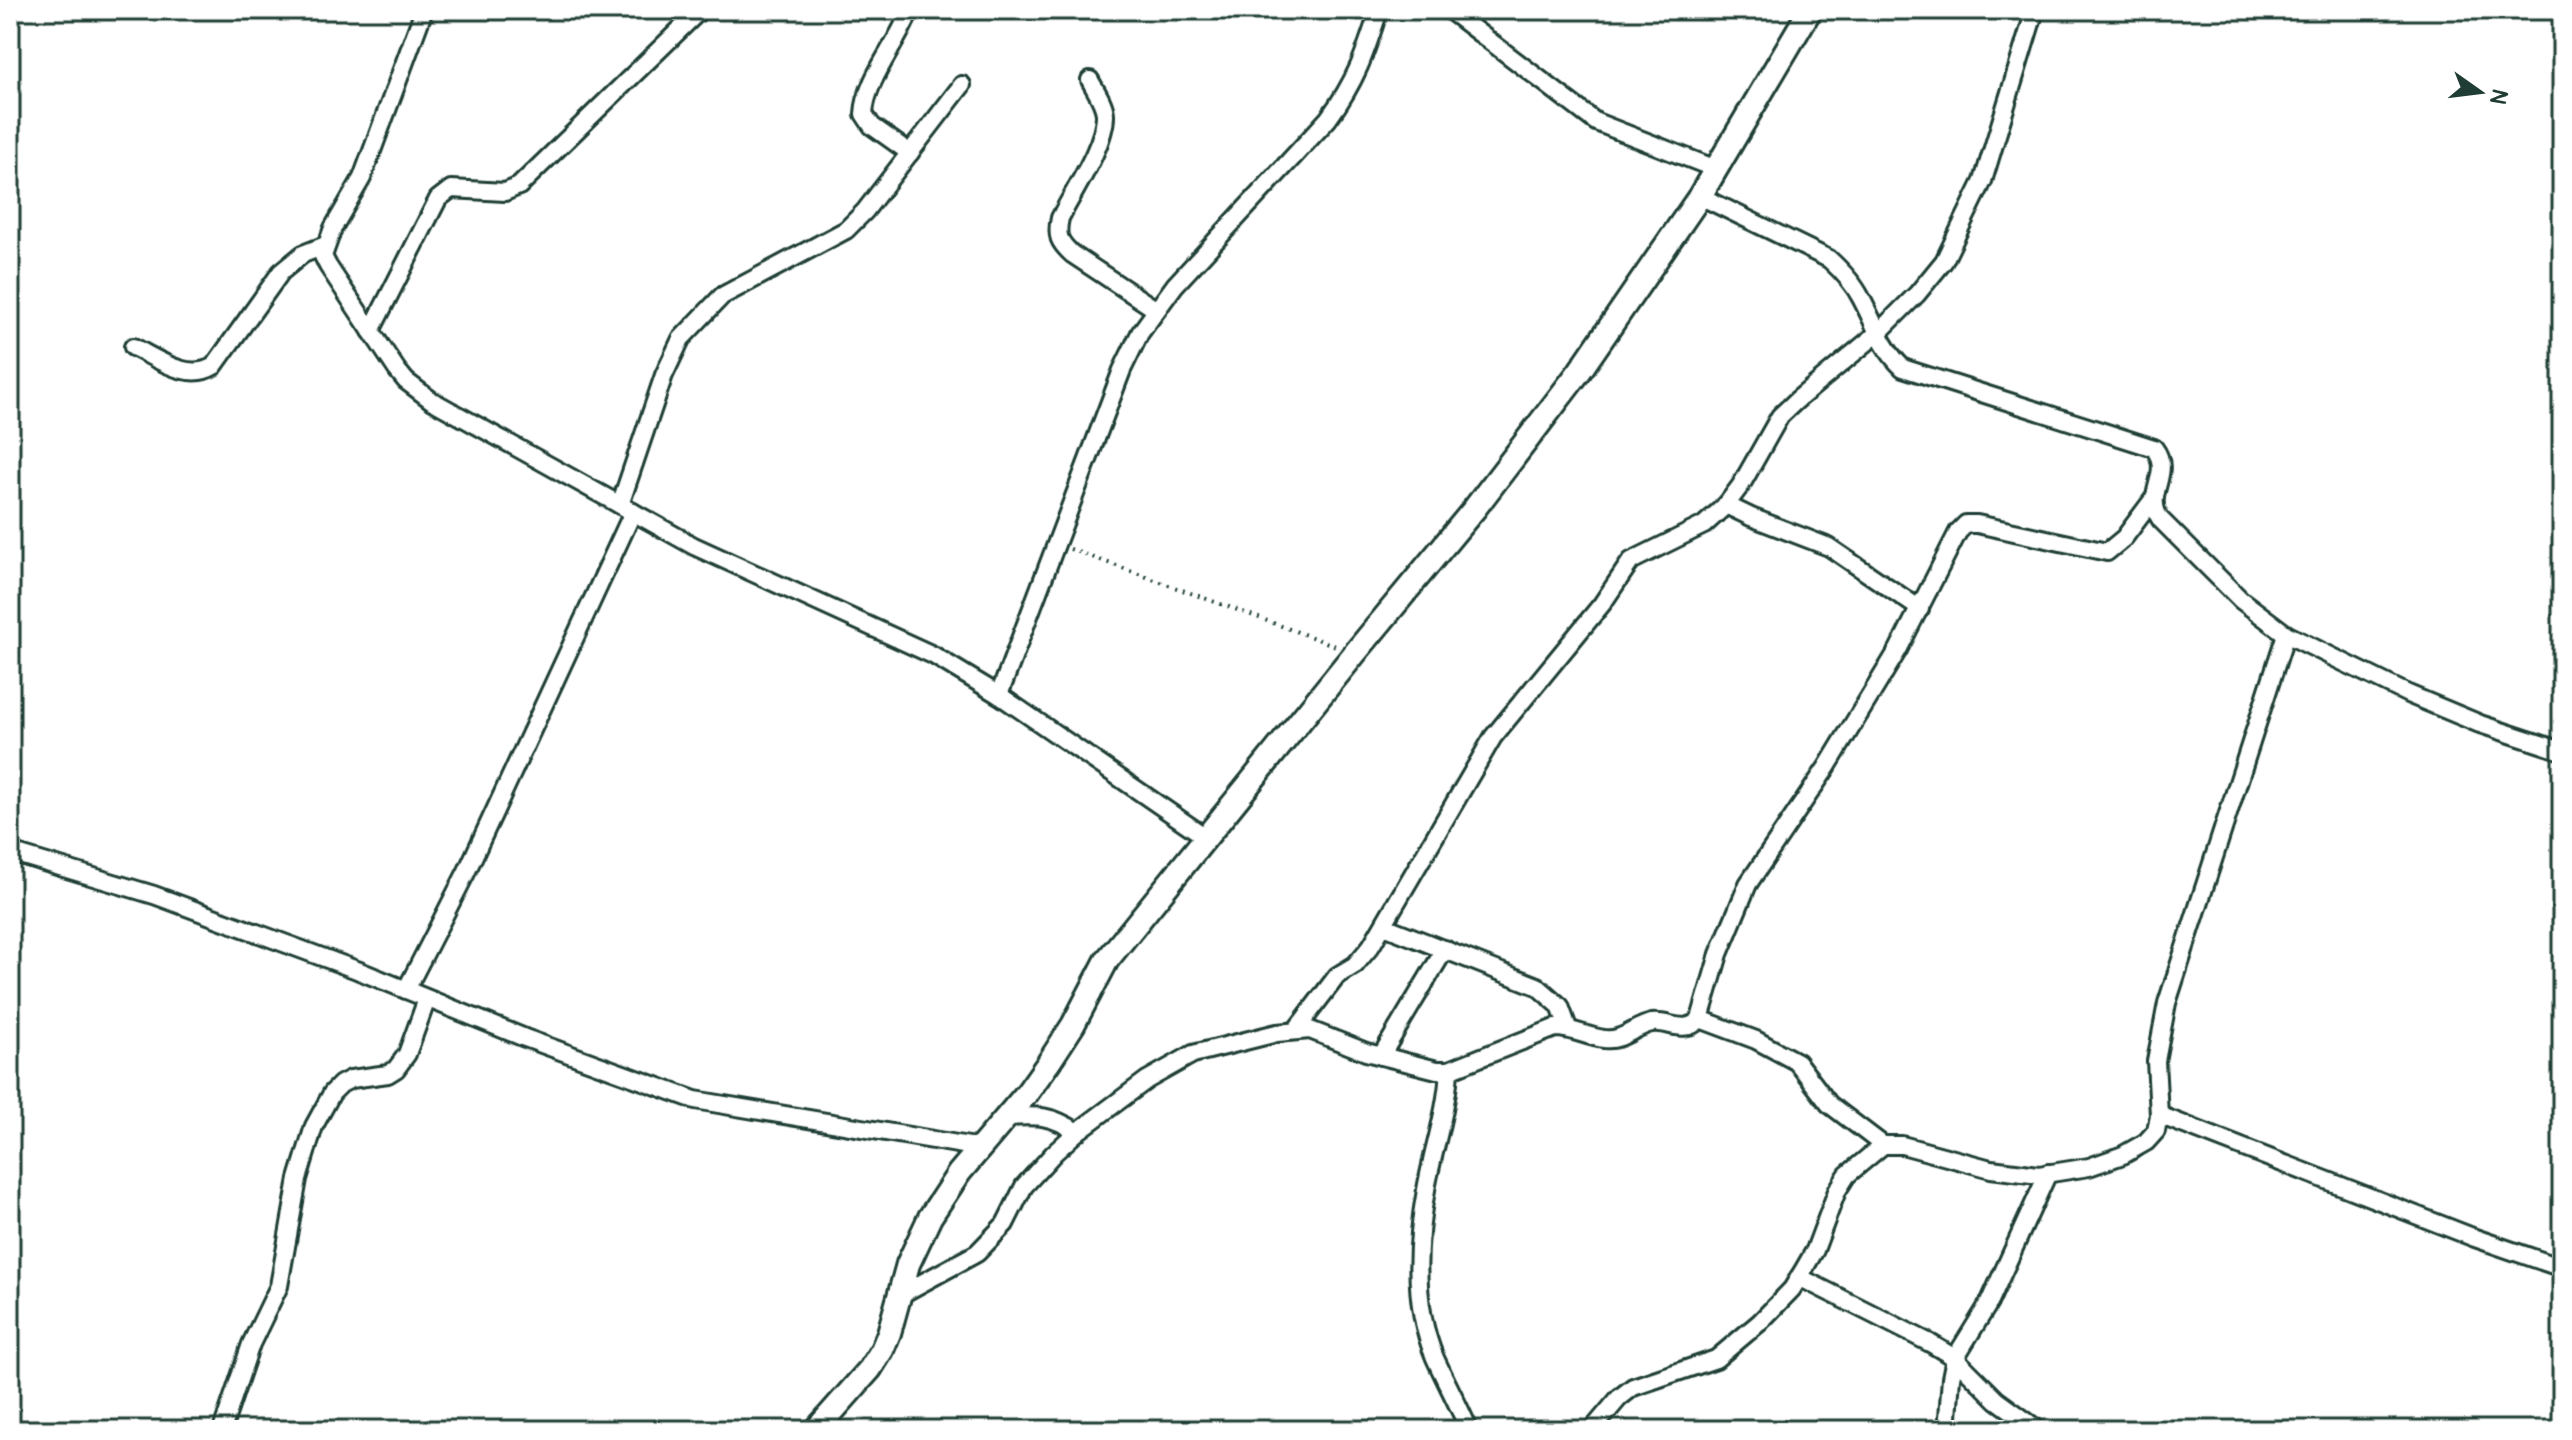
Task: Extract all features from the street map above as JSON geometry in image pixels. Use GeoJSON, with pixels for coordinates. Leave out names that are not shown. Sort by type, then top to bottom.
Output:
{"type":"FeatureCollection","features":[{"type":"Feature","properties":{"kind":"street"},"geometry":{"type":"LineString","coordinates":[[424,10],[362,178],[323,256],[406,381],[475,427],[716,557],[912,644],[999,695],[1207,838]]}},
{"type":"Feature","properties":{"kind":"street"},"geometry":{"type":"LineString","coordinates":[[371,331],[438,199],[451,189],[505,192],[519,186],[700,10]]}},
{"type":"Feature","properties":{"kind":"street"},"geometry":{"type":"LineString","coordinates":[[904,10],[906,20],[870,87],[864,114],[872,126],[910,153]]}},
{"type":"Feature","properties":{"kind":"street"},"geometry":{"type":"LineString","coordinates":[[999,695],[1122,370],[1155,309],[1328,119],[1356,78],[1379,10]]}},
{"type":"Feature","properties":{"kind":"street"},"geometry":{"type":"LineString","coordinates":[[1449,10],[1596,122],[1716,169]]}},
{"type":"Feature","properties":{"kind":"street"},"geometry":{"type":"LineString","coordinates":[[816,1430],[876,1359],[889,1333],[917,1241],[930,1217],[959,1173],[1008,1117],[1060,1046],[1107,960],[1475,508],[1579,372],[1700,196],[1810,10]]}},
{"type":"Feature","properties":{"kind":"street"},"geometry":{"type":"LineString","coordinates":[[1296,1030],[1337,976],[1363,957],[1493,737],[1602,604],[1631,561],[1704,525],[1726,505],[1741,485],[1780,416],[1878,333],[1944,261],[1966,221],[1987,169],[2035,10]]}},
{"type":"Feature","properties":{"kind":"street"},"geometry":{"type":"LineString","coordinates":[[1090,80],[1105,111],[1104,125],[1100,140],[1060,218],[1056,232],[1060,243],[1072,254],[1155,309]]}},
{"type":"Feature","properties":{"kind":"street"},"geometry":{"type":"LineString","coordinates":[[406,990],[466,873],[626,508],[672,355],[688,331],[722,296],[846,230],[865,211],[962,85]]}},
{"type":"Feature","properties":{"kind":"street"},"geometry":{"type":"LineString","coordinates":[[1700,196],[1829,259],[1860,295],[1887,353],[1903,368],[2154,448],[2161,457],[2162,469],[2154,498],[2154,510],[2161,520],[2241,600],[2286,634],[2408,694],[2480,724],[2562,751]]}},
{"type":"Feature","properties":{"kind":"street"},"geometry":{"type":"LineString","coordinates":[[133,347],[180,369],[192,373],[204,372],[214,366],[281,272],[303,254],[326,245]]}},
{"type":"Feature","properties":{"kind":"street"},"geometry":{"type":"LineString","coordinates":[[900,1295],[967,1259],[991,1240],[1005,1224],[1024,1186],[1077,1132],[1147,1080],[1193,1054],[1296,1030],[1310,1030],[1381,1056],[1437,1070],[1449,1070],[1555,1028],[1614,1039],[1646,1024],[1660,1022],[1684,1028],[1694,1026],[1700,1019],[1719,954],[1748,884],[1827,767],[1898,650],[1952,542],[1966,524],[2107,552],[2115,548],[2154,498]]}},
{"type":"Feature","properties":{"kind":"street"},"geometry":{"type":"LineString","coordinates":[[1726,505],[1829,547],[1920,609]]}},
{"type":"Feature","properties":{"kind":"street"},"geometry":{"type":"LineString","coordinates":[[1700,1019],[1756,1040],[1797,1062],[1829,1104],[1883,1145],[1923,1149],[2013,1173],[2048,1173],[2089,1167],[2123,1155],[2146,1142],[2156,1131],[2159,1115],[2156,1061],[2167,1003],[2286,634]]}},
{"type":"Feature","properties":{"kind":"street"},"geometry":{"type":"LineString","coordinates":[[10,852],[154,895],[695,1100],[981,1148]]}},
{"type":"Feature","properties":{"kind":"street"},"geometry":{"type":"LineString","coordinates":[[1384,926],[1537,986],[1560,1006],[1568,1028]]}},
{"type":"Feature","properties":{"kind":"street"},"geometry":{"type":"LineString","coordinates":[[1381,1056],[1445,949]]}},
{"type":"Feature","properties":{"kind":"street"},"geometry":{"type":"LineString","coordinates":[[222,1430],[251,1344],[279,1286],[298,1179],[314,1126],[332,1093],[341,1084],[351,1079],[388,1074],[396,1069],[407,1054],[427,999]]}},
{"type":"Feature","properties":{"kind":"street"},"geometry":{"type":"LineString","coordinates":[[1449,1070],[1448,1102],[1425,1193],[1418,1276],[1435,1357],[1469,1430]]}},
{"type":"Feature","properties":{"kind":"street"},"geometry":{"type":"LineString","coordinates":[[2159,1115],[2475,1238],[2562,1268]]}},
{"type":"Feature","properties":{"kind":"street"},"geometry":{"type":"LineString","coordinates":[[1008,1117],[1048,1117],[1060,1120],[1077,1132]]}},
{"type":"Feature","properties":{"kind":"street"},"geometry":{"type":"LineString","coordinates":[[1592,1430],[1619,1398],[1633,1387],[1716,1359],[1769,1313],[1799,1277],[1815,1250],[1837,1191],[1847,1175],[1883,1145]]}},
{"type":"Feature","properties":{"kind":"street"},"geometry":{"type":"LineString","coordinates":[[1947,1430],[1955,1358],[1989,1303],[2048,1173]]}},
{"type":"Feature","properties":{"kind":"street"},"geometry":{"type":"LineString","coordinates":[[1799,1277],[1955,1358],[1997,1400],[2037,1429]]}},
{"type":"Feature","properties":{"kind":"path"},"geometry":{"type":"LineString","coordinates":[[1057,545],[1355,653]]}}]}
